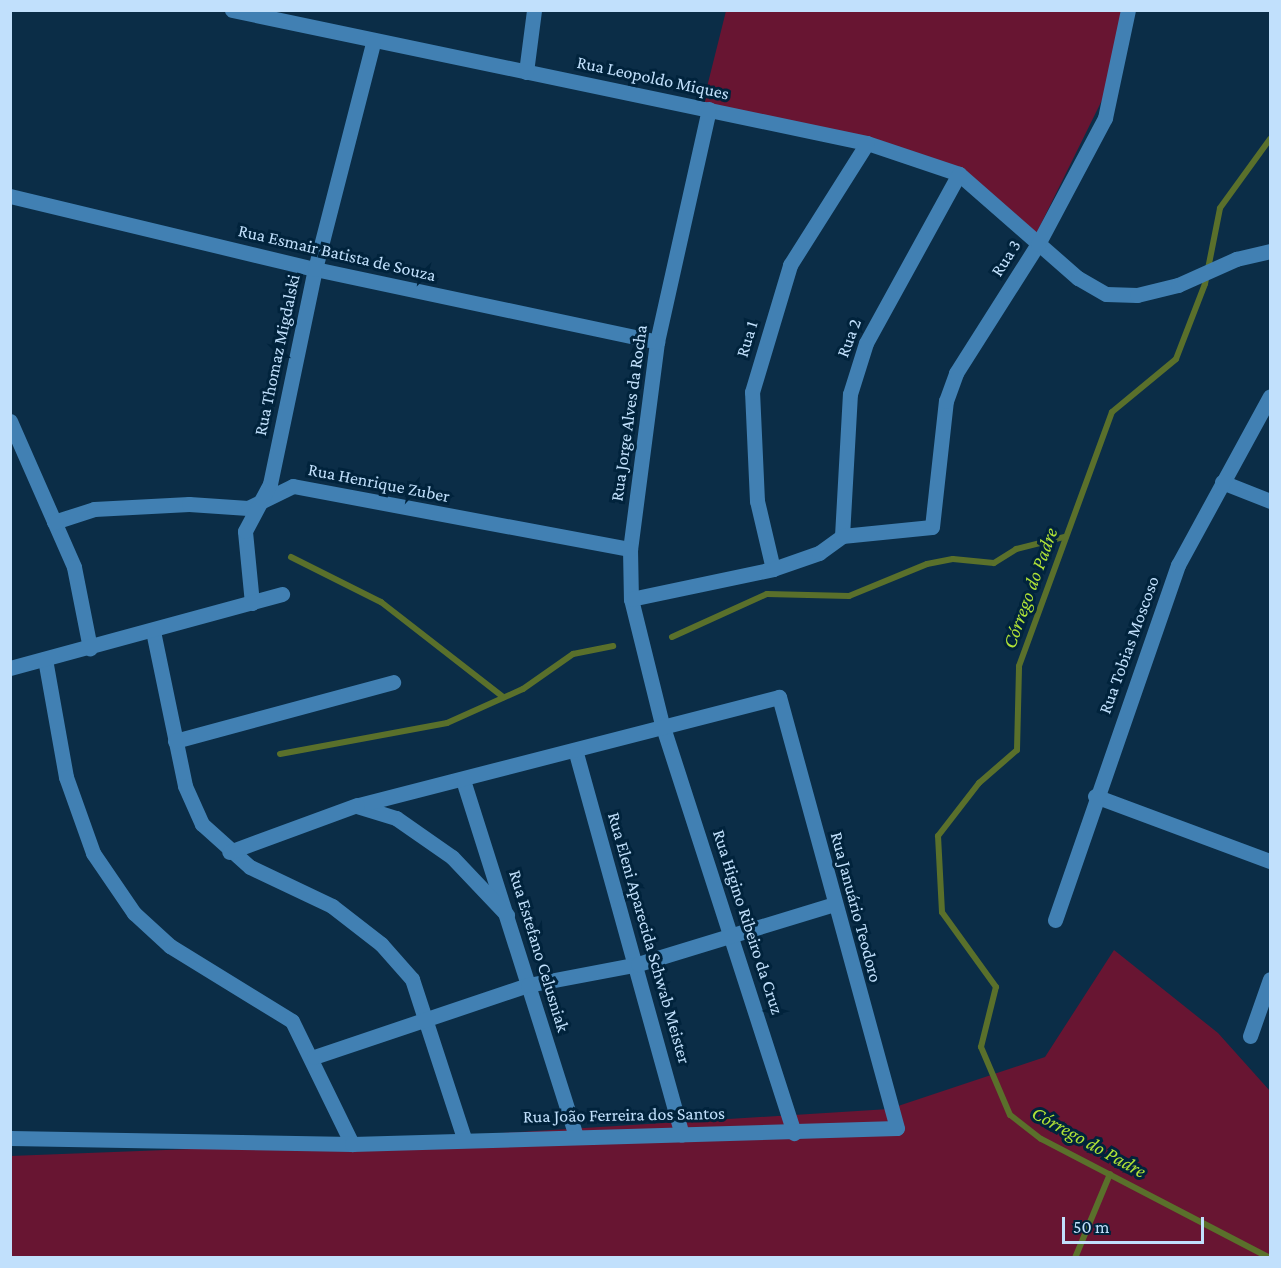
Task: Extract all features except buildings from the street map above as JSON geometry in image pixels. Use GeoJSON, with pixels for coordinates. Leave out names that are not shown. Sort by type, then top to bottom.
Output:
{"type":"FeatureCollection","features":[{"type":"Feature","properties":{"kind":"street","name":"Rua Leopoldo Miques"},"geometry":{"type":"LineString","coordinates":[[232,10],[282,16],[373,43],[709,109],[867,143],[959,174],[1038,244],[1106,294],[1137,295],[1178,285],[1236,259],[1270,251]]}},
{"type":"Feature","properties":{"kind":"street"},"geometry":{"type":"LineString","coordinates":[[526,72],[534,10]]}},
{"type":"Feature","properties":{"kind":"street","name":"Rua 3"},"geometry":{"type":"LineString","coordinates":[[842,536],[932,527],[946,401],[953,382],[1038,244],[1105,118],[1128,10]]}},
{"type":"Feature","properties":{"kind":"street","name":"Rua Thomaz Migdalski"},"geometry":{"type":"LineString","coordinates":[[252,603],[245,531],[270,484],[315,269],[373,43]]}},
{"type":"Feature","properties":{"kind":"street","name":"Rua Jorge Alves da Rocha"},"geometry":{"type":"LineString","coordinates":[[662,724],[631,599],[630,549],[657,342],[709,109]]}},
{"type":"Feature","properties":{"kind":"street","name":"Rua 1"},"geometry":{"type":"LineString","coordinates":[[773,569],[757,501],[752,392],[790,265],[867,143]]}},
{"type":"Feature","properties":{"kind":"street","name":"Rua 2"},"geometry":{"type":"LineString","coordinates":[[842,536],[850,394],[866,343],[959,174]]}},
{"type":"Feature","properties":{"kind":"street","name":"Rua Esmair Batista de Souza"},"geometry":{"type":"LineString","coordinates":[[10,196],[315,269],[657,342]]}},
{"type":"Feature","properties":{"kind":"street","name":"Rua Tobias Moscoso"},"geometry":{"type":"LineString","coordinates":[[1055,920],[1095,796],[1178,565],[1270,396]]}},
{"type":"Feature","properties":{"kind":"street"},"geometry":{"type":"LineString","coordinates":[[10,421],[74,567],[90,648]]}},
{"type":"Feature","properties":{"kind":"street"},"geometry":{"type":"LineString","coordinates":[[1222,482],[1270,501]]}},
{"type":"Feature","properties":{"kind":"street","name":"Rua Henrique Zuber"},"geometry":{"type":"LineString","coordinates":[[54,522],[93,509],[258,503],[293,486],[630,549]]}},
{"type":"Feature","properties":{"kind":"street"},"geometry":{"type":"LineString","coordinates":[[631,599],[773,569],[819,553],[842,536]]}},
{"type":"Feature","properties":{"kind":"street"},"geometry":{"type":"LineString","coordinates":[[10,668],[153,631],[282,594]]}},
{"type":"Feature","properties":{"kind":"street"},"geometry":{"type":"LineString","coordinates":[[153,631],[175,741],[202,824],[229,852],[332,906],[381,944],[412,980],[426,1016],[464,1138]]}},
{"type":"Feature","properties":{"kind":"street"},"geometry":{"type":"LineString","coordinates":[[45,659],[66,777],[93,853],[134,913],[170,946],[292,1022],[314,1057],[352,1144]]}},
{"type":"Feature","properties":{"kind":"street"},"geometry":{"type":"LineString","coordinates":[[175,741],[393,682]]}},
{"type":"Feature","properties":{"kind":"street","name":"Rua Januário Teodoro"},"geometry":{"type":"LineString","coordinates":[[662,724],[779,697],[897,1128]]}},
{"type":"Feature","properties":{"kind":"street"},"geometry":{"type":"LineString","coordinates":[[229,852],[357,806],[576,753],[662,724]]}},
{"type":"Feature","properties":{"kind":"street","name":"Rua Higino Ribeiro da Cruz"},"geometry":{"type":"LineString","coordinates":[[662,724],[734,934],[794,1132]]}},
{"type":"Feature","properties":{"kind":"street","name":"Rua Eleni Aparecida Schwab Meister"},"geometry":{"type":"LineString","coordinates":[[576,753],[638,964],[682,1135]]}},
{"type":"Feature","properties":{"kind":"street","name":"Rua Estefano Celusniak"},"geometry":{"type":"LineString","coordinates":[[463,780],[512,919],[528,985],[575,1133]]}},
{"type":"Feature","properties":{"kind":"street"},"geometry":{"type":"LineString","coordinates":[[1095,796],[1270,861]]}},
{"type":"Feature","properties":{"kind":"street"},"geometry":{"type":"LineString","coordinates":[[357,806],[396,818],[452,857],[512,919]]}},
{"type":"Feature","properties":{"kind":"street"},"geometry":{"type":"LineString","coordinates":[[314,1057],[426,1016],[528,985],[638,964],[834,904]]}},
{"type":"Feature","properties":{"kind":"street"},"geometry":{"type":"LineString","coordinates":[[1250,1036],[1270,979]]}},
{"type":"Feature","properties":{"kind":"street","name":"Rua João Ferreira dos Santos"},"geometry":{"type":"LineString","coordinates":[[10,1138],[352,1144],[575,1133],[682,1135],[897,1128]]}},
{"type":"Feature","properties":{"kind":"shaded area"},"geometry":{"type":"Polygon","coordinates":[[[726,11],[1131,11],[1107,90],[1034,238],[959,172],[701,111],[726,11]]]}},
{"type":"Feature","properties":{"kind":"shaded area"},"geometry":{"type":"Polygon","coordinates":[[[1114,950],[1218,1033],[1270,1091],[1270,1257],[11,1257],[10,1156],[343,1143],[889,1109],[1045,1057],[1114,950]]]}},
{"type":"Feature","properties":{"kind":"waterway","name":"Córrego do Padre"},"geometry":{"type":"LineString","coordinates":[[1270,139],[1220,208],[1205,284],[1176,359],[1112,412],[1019,666],[1017,750],[979,783],[938,836],[942,912],[996,987],[981,1047],[1010,1115],[1041,1139],[1270,1258]]}},
{"type":"Feature","properties":{"kind":"waterway"},"geometry":{"type":"LineString","coordinates":[[672,637],[767,594],[849,596],[927,564],[953,559],[994,563],[1016,549],[1064,537]]}},
{"type":"Feature","properties":{"kind":"waterway"},"geometry":{"type":"LineString","coordinates":[[291,557],[381,602],[503,697]]}},
{"type":"Feature","properties":{"kind":"waterway"},"geometry":{"type":"LineString","coordinates":[[280,754],[447,723],[523,689],[573,654],[613,646]]}},
{"type":"Feature","properties":{"kind":"waterway"},"geometry":{"type":"LineString","coordinates":[[1075,1258],[1110,1174]]}}]}
